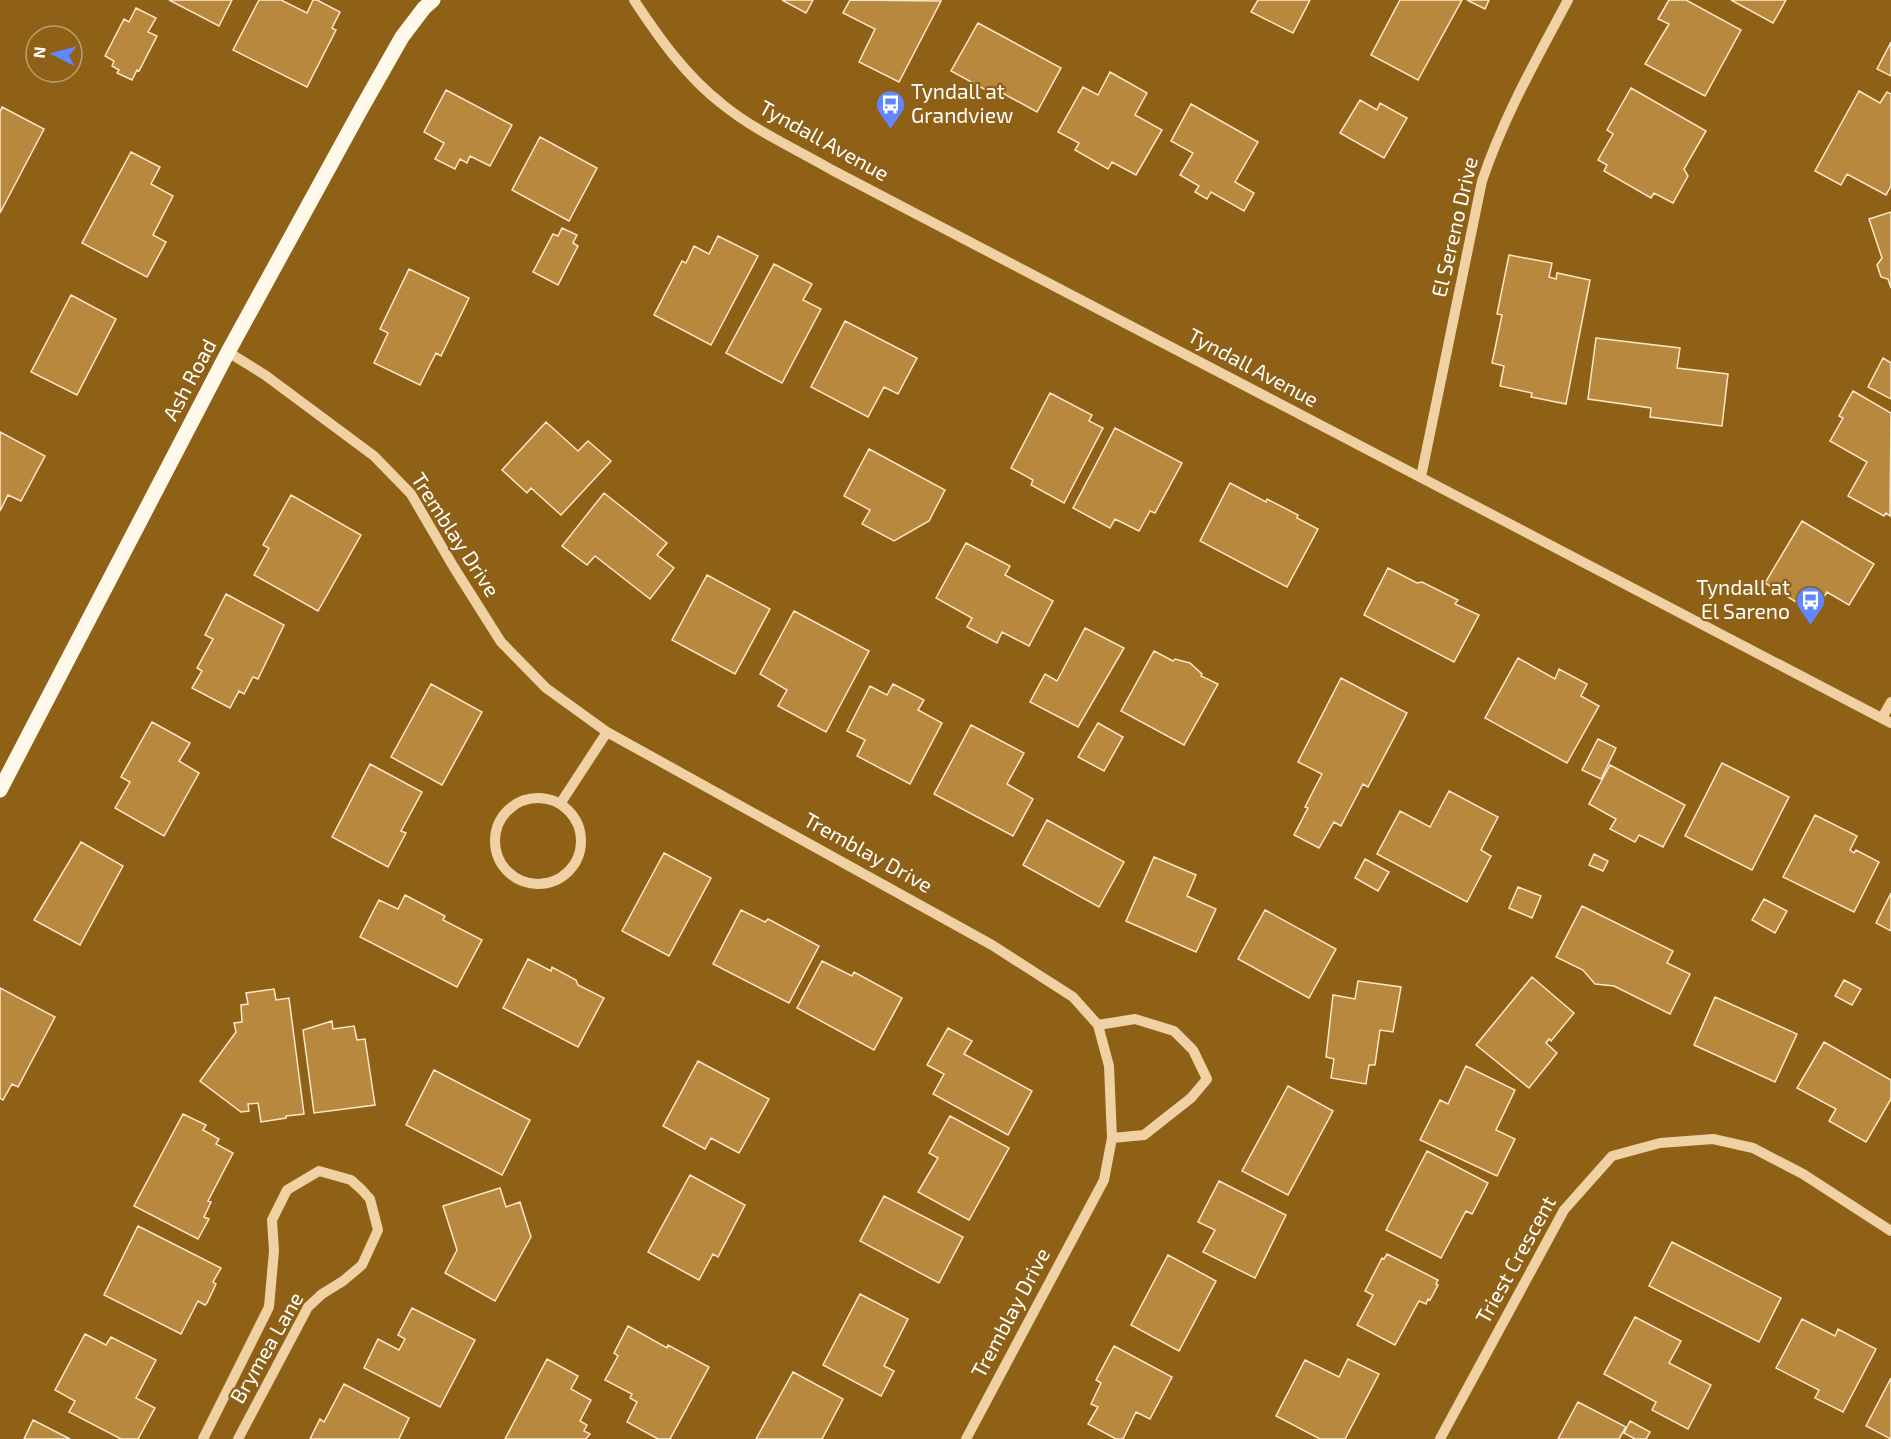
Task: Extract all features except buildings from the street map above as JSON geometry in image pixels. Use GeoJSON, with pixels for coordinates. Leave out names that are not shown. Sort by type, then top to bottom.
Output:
{"type":"FeatureCollection","features":[{"type":"Feature","properties":{"kind":"main road","name":"Ash Road"},"geometry":{"type":"LineString","coordinates":[[0,790],[228,352],[402,37],[424,8],[434,0]]}},
{"type":"Feature","properties":{"kind":"street","name":"Tyndall Avenue"},"geometry":{"type":"LineString","coordinates":[[634,0],[674,56],[698,83],[723,105],[755,126],[843,176],[1887,721]]}},
{"type":"Feature","properties":{"kind":"street","name":"El Sereno Drive"},"geometry":{"type":"LineString","coordinates":[[1421,477],[1482,181],[1495,141],[1512,103],[1568,0]]}},
{"type":"Feature","properties":{"kind":"street","name":"Tremblay Drive"},"geometry":{"type":"LineString","coordinates":[[228,352],[265,375],[374,456],[411,494],[501,642],[546,688],[607,732],[992,945],[1073,997],[1098,1025],[1109,1066],[1112,1138],[1104,1180],[966,1439]]}},
{"type":"Feature","properties":{"kind":"street"},"geometry":{"type":"LineString","coordinates":[[1887,721],[1891,702]]}},
{"type":"Feature","properties":{"kind":"street"},"geometry":{"type":"LineString","coordinates":[[560,804],[607,732]]}},
{"type":"Feature","properties":{"kind":"street"},"geometry":{"type":"LineString","coordinates":[[534,797],[548,798],[560,804],[571,813],[579,827],[580,849],[571,869],[560,879],[545,884],[531,884],[516,879],[505,870],[497,858],[495,831],[500,818],[509,808],[534,797]]}},
{"type":"Feature","properties":{"kind":"street"},"geometry":{"type":"LineString","coordinates":[[1098,1025],[1135,1019],[1174,1031],[1193,1050],[1207,1080],[1191,1098],[1144,1135],[1112,1138]]}},
{"type":"Feature","properties":{"kind":"street","name":"Triest Crescent"},"geometry":{"type":"LineString","coordinates":[[1440,1439],[1564,1210],[1612,1156],[1660,1143],[1713,1139],[1753,1148],[1803,1174],[1891,1231]]}},
{"type":"Feature","properties":{"kind":"street","name":"Brymea Lane"},"geometry":{"type":"LineString","coordinates":[[203,1439],[269,1307],[274,1251],[272,1220],[287,1190],[319,1171],[351,1180],[370,1199],[378,1230],[362,1265],[308,1307],[238,1439]]}},
{"type":"Feature","properties":{"kind":"place","name":"Tyndall at Grandview"},"geometry":{"type":"Point","coordinates":[890,130]}},
{"type":"Feature","properties":{"kind":"place","name":"Tyndall at El Sareno"},"geometry":{"type":"Point","coordinates":[1811,626]}}]}
